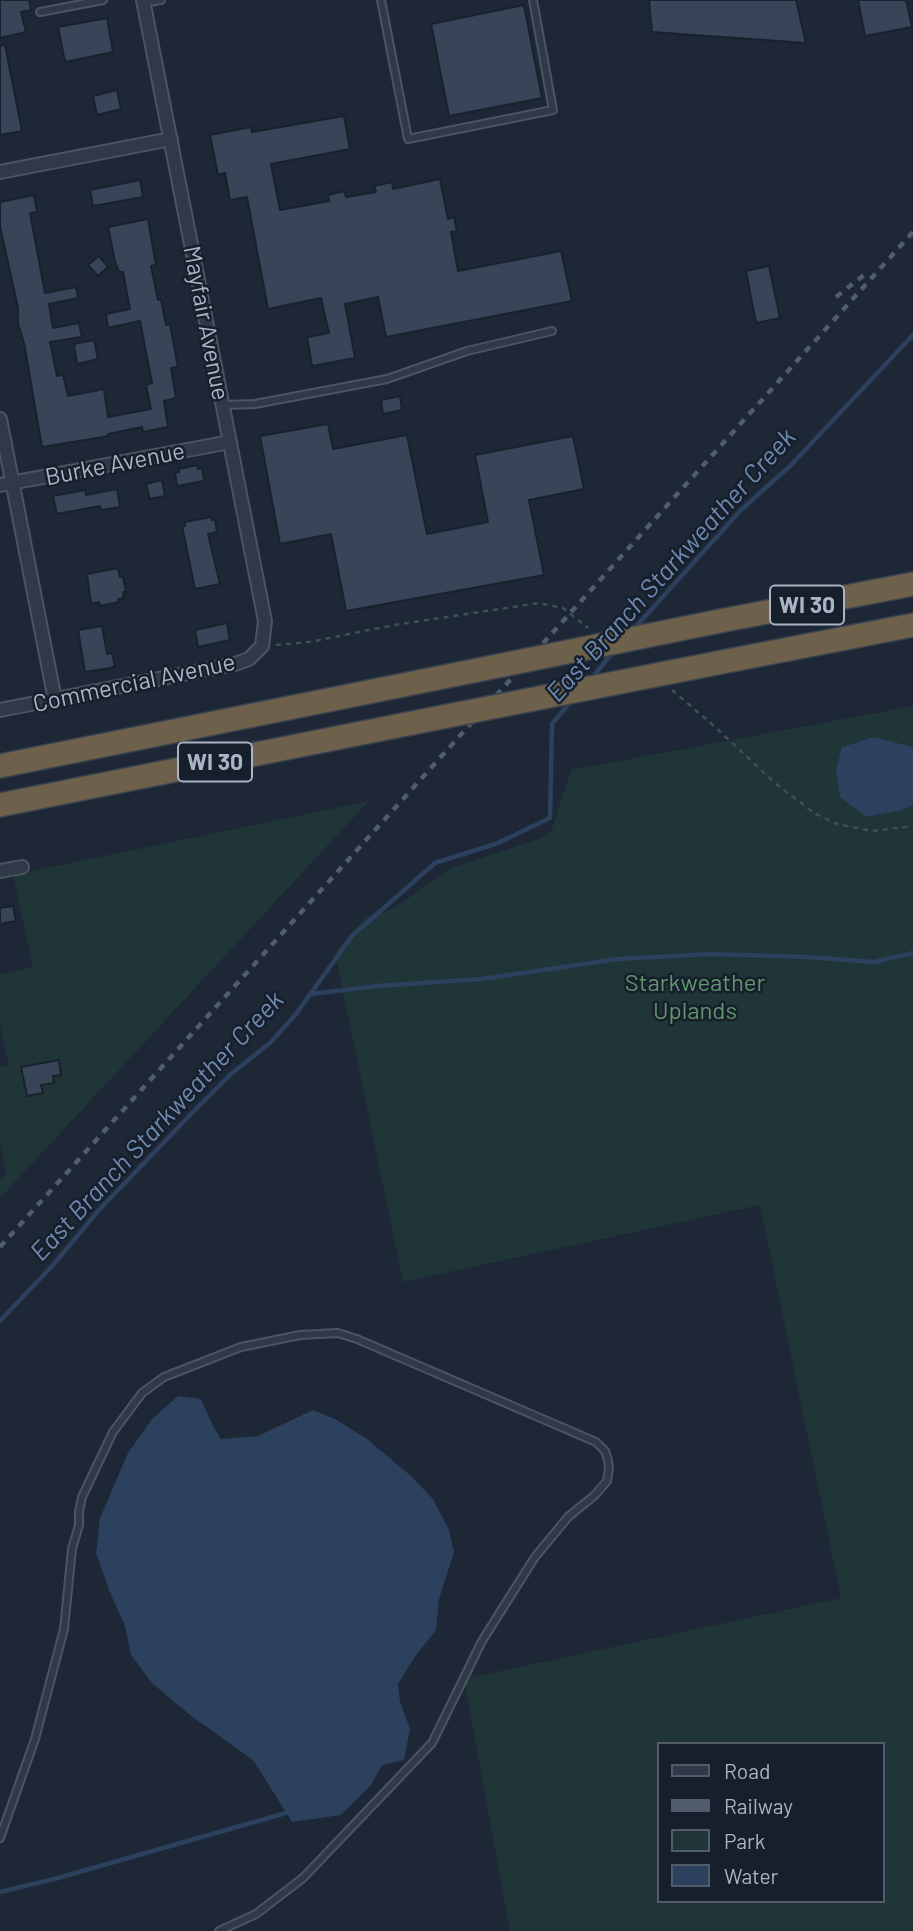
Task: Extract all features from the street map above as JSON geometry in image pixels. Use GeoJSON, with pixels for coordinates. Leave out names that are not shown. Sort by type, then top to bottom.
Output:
{"type":"FeatureCollection","features":[{"type":"Feature","properties":{"kind":"highway","name":"WI 30"},"geometry":{"type":"LineString","coordinates":[[0,766],[906,584]]}},
{"type":"Feature","properties":{"kind":"highway","name":"WI 30"},"geometry":{"type":"LineString","coordinates":[[6,804],[913,625]]}},
{"type":"Feature","properties":{"kind":"highway"},"geometry":{"type":"LineString","coordinates":[[777,651],[913,632]]}},
{"type":"Feature","properties":{"kind":"highway"},"geometry":{"type":"LineString","coordinates":[[0,755],[104,745]]}},
{"type":"Feature","properties":{"kind":"street","name":"Mayfair Avenue"},"geometry":{"type":"LineString","coordinates":[[143,2],[265,621],[262,646]]}},
{"type":"Feature","properties":{"kind":"street"},"geometry":{"type":"LineString","coordinates":[[0,172],[171,139]]}},
{"type":"Feature","properties":{"kind":"street"},"geometry":{"type":"LineString","coordinates":[[0,419],[6,484],[55,699]]}},
{"type":"Feature","properties":{"kind":"street","name":"Burke Avenue"},"geometry":{"type":"LineString","coordinates":[[6,484],[229,442]]}},
{"type":"Feature","properties":{"kind":"street","name":"Commercial Avenue"},"geometry":{"type":"LineString","coordinates":[[0,710],[235,664],[249,659],[262,646]]}},
{"type":"Feature","properties":{"kind":"street"},"geometry":{"type":"LineString","coordinates":[[0,872],[22,867]]}},
{"type":"Feature","properties":{"kind":"lane"},"geometry":{"type":"LineString","coordinates":[[40,12],[103,0]]}},
{"type":"Feature","properties":{"kind":"lane"},"geometry":{"type":"LineString","coordinates":[[143,2],[161,0]]}},
{"type":"Feature","properties":{"kind":"lane"},"geometry":{"type":"LineString","coordinates":[[381,0],[408,139],[553,110],[533,0]]}},
{"type":"Feature","properties":{"kind":"lane"},"geometry":{"type":"LineString","coordinates":[[223,405],[255,404],[387,379],[467,351],[552,331]]}},
{"type":"Feature","properties":{"kind":"lane"},"geometry":{"type":"LineString","coordinates":[[0,1838],[35,1739],[64,1629],[72,1549],[79,1525],[82,1497],[113,1432],[142,1393],[164,1377],[241,1347],[300,1335],[338,1333],[596,1442],[605,1451],[608,1460],[607,1481],[568,1517],[535,1557],[482,1641],[432,1743],[303,1878],[256,1914],[219,1931]]}},
{"type":"Feature","properties":{"kind":"path"},"geometry":{"type":"LineString","coordinates":[[262,646],[309,642],[394,625],[538,603],[563,608],[597,634]]}},
{"type":"Feature","properties":{"kind":"path"},"geometry":{"type":"LineString","coordinates":[[665,685],[775,783],[814,813],[837,824],[872,831],[913,826]]}},
{"type":"Feature","properties":{"kind":"green space","name":"Starkweather Uplands"},"geometry":{"type":"Polygon","coordinates":[[[913,706],[913,747],[874,737],[842,747],[866,817],[902,810],[913,805],[913,1931],[510,1931],[464,1679],[841,1598],[760,1205],[403,1282],[335,953],[365,917],[389,911],[454,867],[540,839],[551,832],[571,770],[913,706]]]}},
{"type":"Feature","properties":{"kind":"green space"},"geometry":{"type":"Polygon","coordinates":[[[369,801],[0,1198],[0,1179],[6,1173],[0,1142],[0,1067],[9,1065],[0,1024],[0,974],[33,967],[13,875],[369,801]]]}},
{"type":"Feature","properties":{"kind":"water"},"geometry":{"type":"Polygon","coordinates":[[[874,737],[913,747],[913,805],[902,810],[866,817],[840,797],[836,770],[842,747],[874,737]]]}},
{"type":"Feature","properties":{"kind":"water"},"geometry":{"type":"Polygon","coordinates":[[[178,1396],[201,1399],[221,1439],[258,1436],[313,1410],[335,1419],[367,1439],[411,1476],[433,1499],[449,1530],[454,1552],[439,1599],[436,1630],[398,1684],[400,1702],[410,1729],[404,1760],[382,1765],[371,1785],[341,1815],[292,1822],[253,1760],[190,1715],[152,1683],[131,1655],[125,1626],[96,1553],[100,1518],[128,1453],[152,1419],[178,1396]]]}},
{"type":"Feature","properties":{"kind":"building"},"geometry":{"type":"Polygon","coordinates":[[[0,0],[29,0],[31,10],[21,12],[26,32],[0,38],[0,0]]]}},
{"type":"Feature","properties":{"kind":"building"},"geometry":{"type":"Polygon","coordinates":[[[649,0],[796,0],[806,43],[652,32],[649,0]]]}},
{"type":"Feature","properties":{"kind":"building"},"geometry":{"type":"Polygon","coordinates":[[[858,0],[906,0],[912,27],[865,36],[858,0]]]}},
{"type":"Feature","properties":{"kind":"building"},"geometry":{"type":"Polygon","coordinates":[[[524,5],[542,98],[449,116],[431,24],[524,5]]]}},
{"type":"Feature","properties":{"kind":"building"},"geometry":{"type":"Polygon","coordinates":[[[107,18],[113,52],[65,62],[58,27],[107,18]]]}},
{"type":"Feature","properties":{"kind":"building"},"geometry":{"type":"Polygon","coordinates":[[[5,45],[22,131],[0,135],[0,46],[5,45]]]}},
{"type":"Feature","properties":{"kind":"building"},"geometry":{"type":"Polygon","coordinates":[[[117,90],[121,109],[97,115],[93,96],[117,90]]]}},
{"type":"Feature","properties":{"kind":"building"},"geometry":{"type":"Polygon","coordinates":[[[344,116],[350,149],[271,164],[280,210],[329,201],[328,195],[344,191],[346,197],[376,192],[374,186],[392,182],[393,189],[440,179],[448,219],[454,217],[457,231],[451,232],[458,271],[561,251],[572,301],[386,337],[378,297],[345,304],[355,358],[312,366],[307,337],[329,333],[321,298],[268,309],[247,197],[230,200],[225,173],[218,175],[210,135],[251,127],[252,132],[344,116]]]}},
{"type":"Feature","properties":{"kind":"building"},"geometry":{"type":"Polygon","coordinates":[[[140,180],[143,197],[93,206],[90,190],[140,180]]]}},
{"type":"Feature","properties":{"kind":"building"},"geometry":{"type":"Polygon","coordinates":[[[34,195],[37,212],[30,213],[45,293],[76,287],[78,298],[49,304],[53,328],[79,323],[82,337],[50,342],[57,376],[63,375],[68,396],[104,389],[108,417],[151,409],[146,385],[152,383],[140,321],[108,328],[106,314],[130,309],[123,272],[119,272],[115,261],[108,227],[148,219],[156,265],[151,266],[166,325],[170,324],[178,367],[171,368],[176,398],[164,401],[168,427],[143,432],[142,427],[108,434],[109,436],[42,447],[24,343],[18,324],[18,308],[0,226],[0,202],[34,195]]]}},
{"type":"Feature","properties":{"kind":"building"},"geometry":{"type":"Polygon","coordinates":[[[99,256],[108,267],[98,276],[88,265],[99,256]]]}},
{"type":"Feature","properties":{"kind":"building"},"geometry":{"type":"Polygon","coordinates":[[[769,266],[780,318],[756,323],[746,271],[769,266]]]}},
{"type":"Feature","properties":{"kind":"building"},"geometry":{"type":"Polygon","coordinates":[[[94,340],[98,359],[77,364],[74,344],[94,340]]]}},
{"type":"Feature","properties":{"kind":"building"},"geometry":{"type":"Polygon","coordinates":[[[400,396],[402,410],[383,414],[381,400],[400,396]]]}},
{"type":"Feature","properties":{"kind":"building"},"geometry":{"type":"Polygon","coordinates":[[[328,424],[333,449],[407,435],[427,534],[488,522],[475,455],[573,436],[584,489],[529,500],[544,575],[346,611],[331,534],[280,544],[260,436],[328,424]]]}},
{"type":"Feature","properties":{"kind":"building"},"geometry":{"type":"Polygon","coordinates":[[[197,465],[198,469],[202,468],[204,481],[177,486],[175,473],[179,472],[179,469],[197,465]]]}},
{"type":"Feature","properties":{"kind":"building"},"geometry":{"type":"Polygon","coordinates":[[[162,480],[165,496],[150,499],[146,484],[162,480]]]}},
{"type":"Feature","properties":{"kind":"building"},"geometry":{"type":"Polygon","coordinates":[[[117,489],[120,507],[101,510],[100,506],[57,514],[53,496],[85,490],[86,495],[117,489]]]}},
{"type":"Feature","properties":{"kind":"building"},"geometry":{"type":"Polygon","coordinates":[[[211,517],[215,520],[217,532],[208,534],[220,584],[195,589],[182,526],[185,526],[185,522],[211,517]]]}},
{"type":"Feature","properties":{"kind":"building"},"geometry":{"type":"Polygon","coordinates":[[[118,568],[126,592],[123,592],[124,598],[118,599],[119,602],[100,606],[99,602],[91,604],[87,574],[118,568]]]}},
{"type":"Feature","properties":{"kind":"building"},"geometry":{"type":"Polygon","coordinates":[[[227,623],[230,640],[198,647],[195,630],[227,623]]]}},
{"type":"Feature","properties":{"kind":"building"},"geometry":{"type":"Polygon","coordinates":[[[102,626],[107,654],[112,653],[115,666],[85,672],[78,630],[102,626]]]}},
{"type":"Feature","properties":{"kind":"building"},"geometry":{"type":"Polygon","coordinates":[[[13,906],[16,921],[0,924],[0,908],[13,906]]]}},
{"type":"Feature","properties":{"kind":"building"},"geometry":{"type":"Polygon","coordinates":[[[59,1060],[61,1075],[53,1076],[54,1083],[41,1085],[43,1093],[27,1096],[21,1067],[59,1060]]]}},
{"type":"Feature","properties":{"kind":"waterway","name":"East Branch Starkweather Creek"},"geometry":{"type":"LineString","coordinates":[[632,631],[740,511],[791,465],[913,335]]}},
{"type":"Feature","properties":{"kind":"waterway","name":"East Branch Starkweather Creek"},"geometry":{"type":"LineString","coordinates":[[591,679],[614,651]]}},
{"type":"Feature","properties":{"kind":"waterway","name":"East Branch Starkweather Creek"},"geometry":{"type":"LineString","coordinates":[[0,1321],[54,1264],[98,1211],[192,1113],[231,1074],[271,1042],[296,1014],[352,936],[435,863],[498,843],[550,818],[552,724],[571,701]]}},
{"type":"Feature","properties":{"kind":"waterway"},"geometry":{"type":"LineString","coordinates":[[311,994],[481,979],[618,959],[711,954],[874,962],[913,953]]}},
{"type":"Feature","properties":{"kind":"waterway"},"geometry":{"type":"LineString","coordinates":[[0,1892],[286,1813]]}},
{"type":"Feature","properties":{"kind":"railway"},"geometry":{"type":"LineString","coordinates":[[0,1247],[913,232]]}},
{"type":"Feature","properties":{"kind":"railway"},"geometry":{"type":"LineString","coordinates":[[836,297],[864,275]]}}]}
